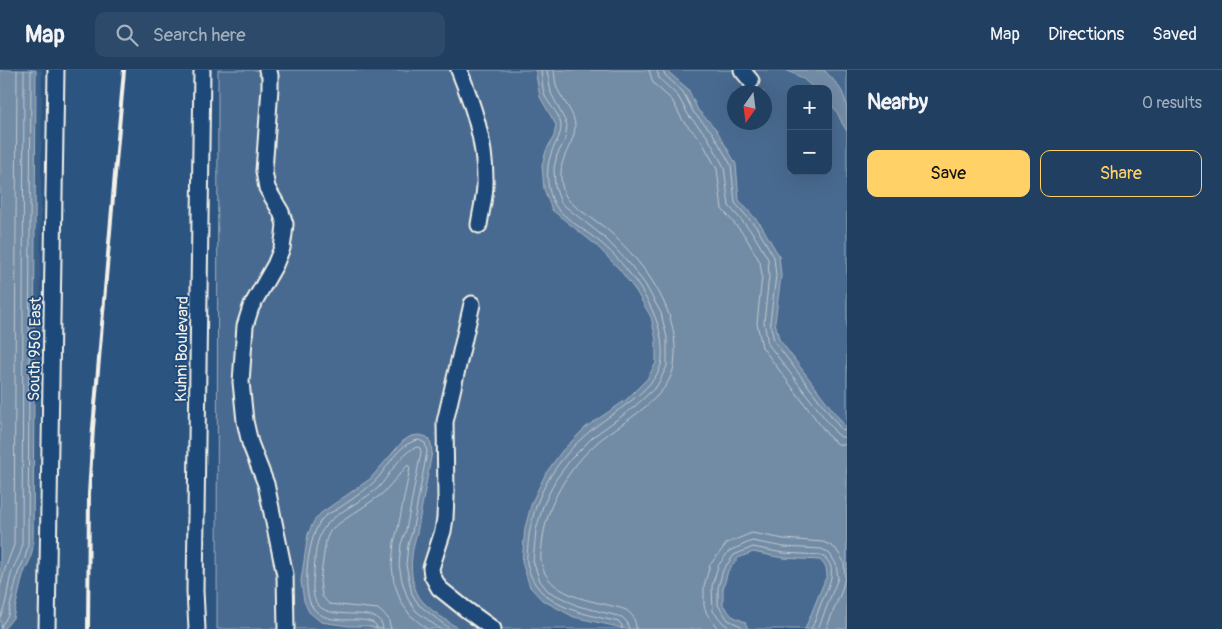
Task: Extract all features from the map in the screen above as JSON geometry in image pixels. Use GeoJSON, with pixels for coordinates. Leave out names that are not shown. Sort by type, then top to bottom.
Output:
{"type":"FeatureCollection","features":[{"type":"Feature","properties":{"kind":"street","name":"South 950 East"},"geometry":{"type":"LineString","coordinates":[[47,629],[56,70]]}},
{"type":"Feature","properties":{"kind":"street","name":"Kuhni Boulevard"},"geometry":{"type":"LineString","coordinates":[[197,629],[202,70]]}},
{"type":"Feature","properties":{"kind":"street"},"geometry":{"type":"LineString","coordinates":[[267,70],[270,75],[270,88],[264,172],[267,188],[281,212],[285,224],[282,248],[276,265],[251,307],[245,326],[241,382],[245,421],[250,443],[266,484],[286,575],[286,629]]}},
{"type":"Feature","properties":{"kind":"street"},"geometry":{"type":"LineString","coordinates":[[459,70],[472,101],[484,148],[486,181],[479,225]]}},
{"type":"Feature","properties":{"kind":"street"},"geometry":{"type":"LineString","coordinates":[[472,304],[445,422],[445,518],[443,531],[431,568],[432,575],[439,588],[494,629]]}},
{"type":"Feature","properties":{"kind":"shaded area"},"geometry":{"type":"Polygon","coordinates":[[[0,70],[42,70],[38,629],[0,629],[0,70]]]}},
{"type":"Feature","properties":{"kind":"shaded area"},"geometry":{"type":"Polygon","coordinates":[[[218,70],[847,70],[847,629],[217,629],[218,70]]]}},
{"type":"Feature","properties":{"kind":"water"},"geometry":{"type":"Polygon","coordinates":[[[0,70],[36,70],[33,547],[30,560],[23,575],[13,618],[4,629],[0,629],[0,70]]]}},
{"type":"Feature","properties":{"kind":"water"},"geometry":{"type":"Polygon","coordinates":[[[535,70],[666,70],[688,89],[698,110],[716,129],[736,164],[739,200],[761,225],[779,256],[781,276],[775,322],[779,339],[847,429],[847,629],[805,629],[827,575],[826,567],[820,560],[783,558],[753,552],[738,558],[728,571],[723,589],[723,605],[732,616],[745,622],[748,629],[627,629],[574,617],[542,600],[530,587],[522,562],[525,528],[532,502],[546,473],[562,451],[586,427],[626,400],[647,379],[656,363],[656,340],[651,317],[636,291],[620,270],[596,245],[552,210],[544,189],[542,166],[546,151],[554,136],[556,125],[540,97],[535,70]]]}},
{"type":"Feature","properties":{"kind":"water"},"geometry":{"type":"Polygon","coordinates":[[[786,70],[824,70],[837,85],[846,103],[847,131],[832,106],[832,85],[810,85],[802,78],[786,70]]]}},
{"type":"Feature","properties":{"kind":"water"},"geometry":{"type":"Polygon","coordinates":[[[420,435],[427,437],[431,444],[432,452],[413,551],[412,579],[424,603],[459,629],[383,629],[321,622],[309,612],[304,601],[301,581],[308,534],[314,521],[321,513],[370,479],[403,441],[411,436],[420,435]]]}},
{"type":"Feature","properties":{"kind":"railway"},"geometry":{"type":"LineString","coordinates":[[88,629],[89,494],[93,428],[124,70]]}}]}
